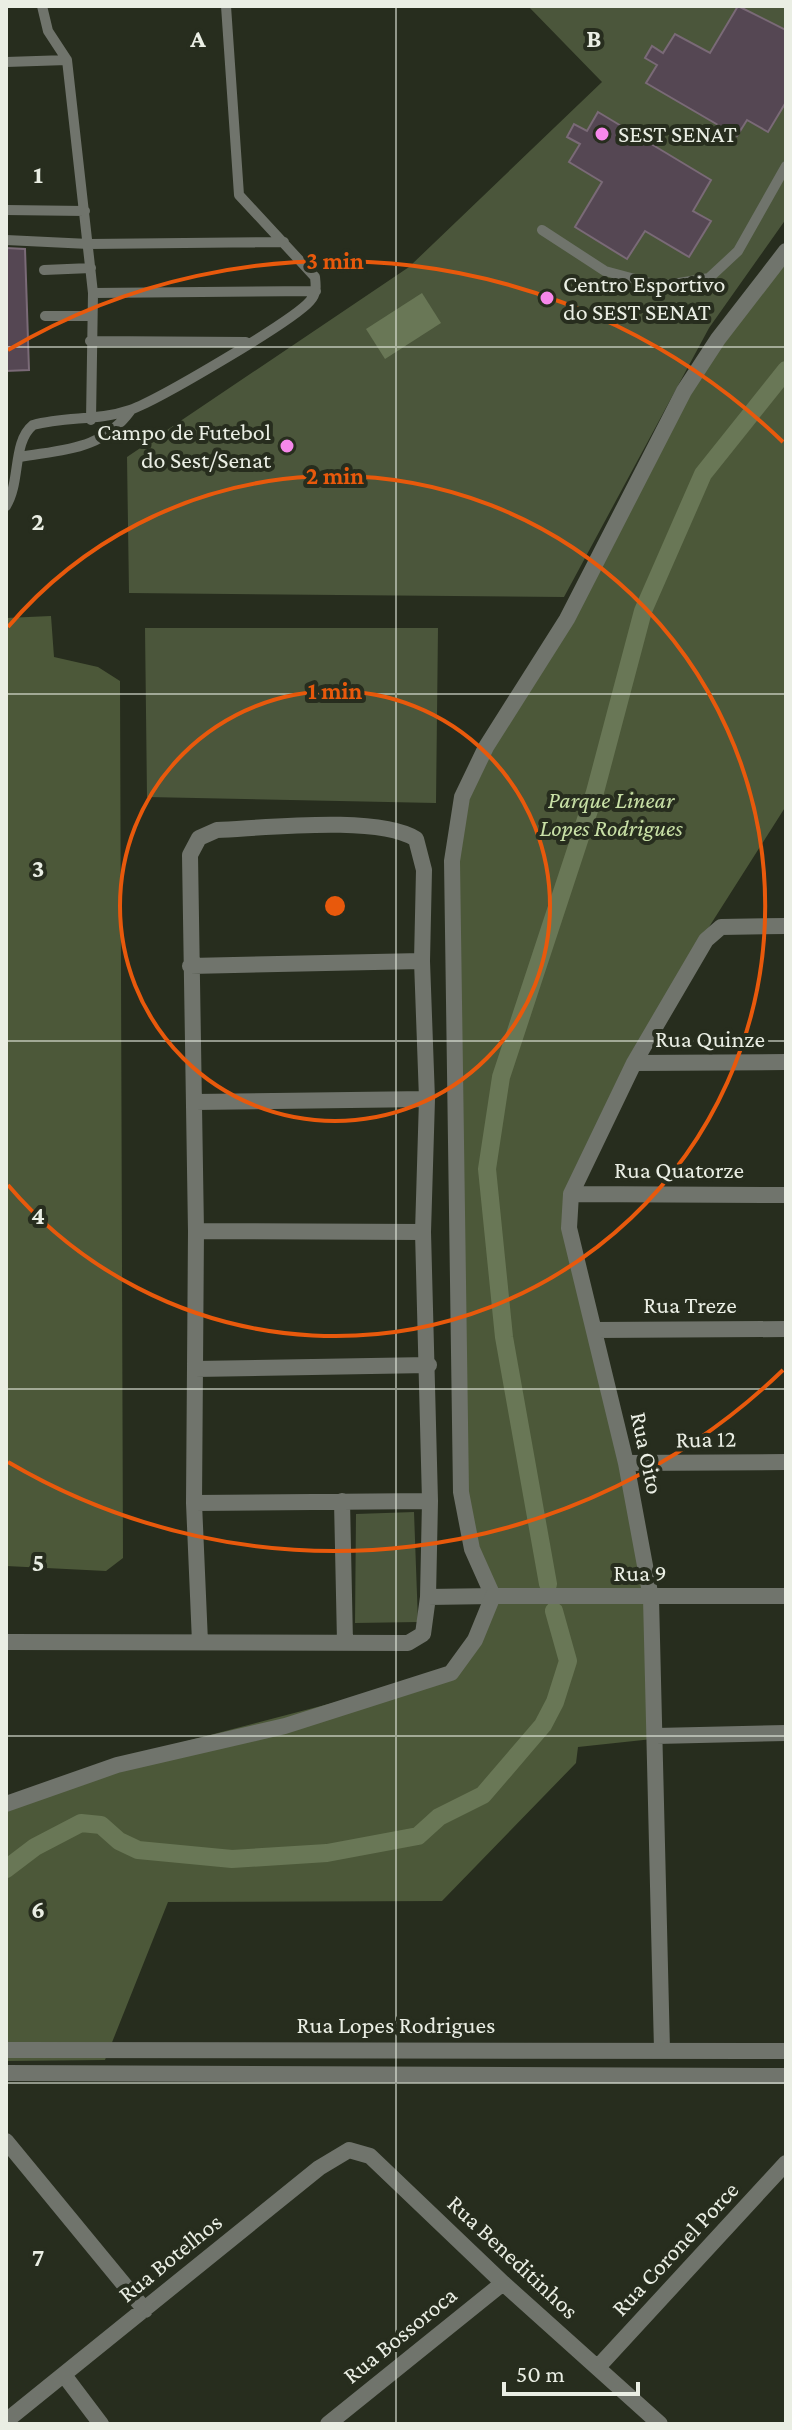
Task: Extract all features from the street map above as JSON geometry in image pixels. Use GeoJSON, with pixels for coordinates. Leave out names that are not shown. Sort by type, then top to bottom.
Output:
{"type":"FeatureCollection","features":[{"type":"Feature","properties":{"kind":"street"},"geometry":{"type":"LineString","coordinates":[[6,1804],[117,1765],[285,1726],[451,1673],[475,1640],[493,1596],[472,1549],[461,1492],[452,861],[462,797],[486,747],[567,619],[684,391],[718,339],[786,251]]}},
{"type":"Feature","properties":{"kind":"street"},"geometry":{"type":"LineString","coordinates":[[6,1642],[200,1642],[345,1642],[416,1641],[423,1634],[428,1597],[430,1501],[429,1365],[423,1232],[427,1099],[422,961],[424,870],[416,839],[407,833],[345,826],[217,830],[199,838],[192,847],[189,867],[195,1102],[194,1503],[200,1642]]}},
{"type":"Feature","properties":{"kind":"street","name":"Rua Oito"},"geometry":{"type":"LineString","coordinates":[[662,2050],[651,1598],[626,1463],[569,1228],[571,1194],[634,1063],[706,940],[721,927],[786,926]]}},
{"type":"Feature","properties":{"kind":"street"},"geometry":{"type":"LineString","coordinates":[[190,966],[422,961]]}},
{"type":"Feature","properties":{"kind":"street","name":"Rua Quinze"},"geometry":{"type":"LineString","coordinates":[[634,1063],[786,1062]]}},
{"type":"Feature","properties":{"kind":"street"},"geometry":{"type":"LineString","coordinates":[[195,1102],[427,1099]]}},
{"type":"Feature","properties":{"kind":"street","name":"Rua Quatorze"},"geometry":{"type":"LineString","coordinates":[[571,1194],[786,1195]]}},
{"type":"Feature","properties":{"kind":"street"},"geometry":{"type":"LineString","coordinates":[[196,1231],[423,1232]]}},
{"type":"Feature","properties":{"kind":"street","name":"Rua Treze"},"geometry":{"type":"LineString","coordinates":[[595,1330],[786,1329]]}},
{"type":"Feature","properties":{"kind":"street"},"geometry":{"type":"LineString","coordinates":[[195,1369],[429,1365]]}},
{"type":"Feature","properties":{"kind":"street","name":"Rua 12"},"geometry":{"type":"LineString","coordinates":[[626,1463],[786,1462]]}},
{"type":"Feature","properties":{"kind":"street"},"geometry":{"type":"LineString","coordinates":[[342,1501],[345,1642]]}},
{"type":"Feature","properties":{"kind":"street"},"geometry":{"type":"LineString","coordinates":[[194,1503],[430,1501]]}},
{"type":"Feature","properties":{"kind":"street","name":"Rua 9"},"geometry":{"type":"LineString","coordinates":[[428,1597],[786,1596]]}},
{"type":"Feature","properties":{"kind":"street"},"geometry":{"type":"LineString","coordinates":[[656,1736],[786,1733]]}},
{"type":"Feature","properties":{"kind":"street","name":"Rua Lopes Rodrigues"},"geometry":{"type":"LineString","coordinates":[[6,2050],[786,2051]]}},
{"type":"Feature","properties":{"kind":"street"},"geometry":{"type":"LineString","coordinates":[[500,2050],[500,2074]]}},
{"type":"Feature","properties":{"kind":"street"},"geometry":{"type":"LineString","coordinates":[[756,2050],[758,2076]]}},
{"type":"Feature","properties":{"kind":"street","name":"Rua Lopes Rodrigues"},"geometry":{"type":"LineString","coordinates":[[6,2073],[786,2076]]}},
{"type":"Feature","properties":{"kind":"street"},"geometry":{"type":"LineString","coordinates":[[6,2141],[145,2310]]}},
{"type":"Feature","properties":{"kind":"street","name":"Rua Botelhos"},"geometry":{"type":"LineString","coordinates":[[6,2421],[336,2155],[349,2150],[370,2156]]}},
{"type":"Feature","properties":{"kind":"street","name":"Rua Beneditinhos"},"geometry":{"type":"LineString","coordinates":[[370,2156],[503,2283],[660,2424]]}},
{"type":"Feature","properties":{"kind":"street","name":"Rua Coronel Porce"},"geometry":{"type":"LineString","coordinates":[[598,2367],[786,2163]]}},
{"type":"Feature","properties":{"kind":"street","name":"Rua Bossoroca"},"geometry":{"type":"LineString","coordinates":[[328,2424],[503,2283]]}},
{"type":"Feature","properties":{"kind":"street"},"geometry":{"type":"LineString","coordinates":[[64,2375],[101,2424]]}},
{"type":"Feature","properties":{"kind":"lane"},"geometry":{"type":"LineString","coordinates":[[42,6],[48,31],[67,60],[89,244],[93,293],[91,420]]}},
{"type":"Feature","properties":{"kind":"lane"},"geometry":{"type":"LineString","coordinates":[[6,506],[20,457],[21,442],[33,425],[58,418],[91,420],[132,409],[248,342],[310,302],[316,291],[315,277],[239,195],[226,6]]}},
{"type":"Feature","properties":{"kind":"lane"},"geometry":{"type":"LineString","coordinates":[[6,62],[67,60]]}},
{"type":"Feature","properties":{"kind":"lane"},"geometry":{"type":"LineString","coordinates":[[542,230],[605,271],[661,286],[709,278],[738,251],[786,166]]}},
{"type":"Feature","properties":{"kind":"lane"},"geometry":{"type":"LineString","coordinates":[[6,210],[85,211]]}},
{"type":"Feature","properties":{"kind":"lane"},"geometry":{"type":"LineString","coordinates":[[6,240],[89,244],[284,242]]}},
{"type":"Feature","properties":{"kind":"lane"},"geometry":{"type":"LineString","coordinates":[[44,270],[91,268]]}},
{"type":"Feature","properties":{"kind":"lane"},"geometry":{"type":"LineString","coordinates":[[93,293],[316,291]]}},
{"type":"Feature","properties":{"kind":"lane"},"geometry":{"type":"LineString","coordinates":[[45,316],[92,316]]}},
{"type":"Feature","properties":{"kind":"lane"},"geometry":{"type":"LineString","coordinates":[[90,341],[248,342]]}},
{"type":"Feature","properties":{"kind":"lane"},"geometry":{"type":"LineString","coordinates":[[20,457],[90,445],[117,430],[132,409]]}},
{"type":"Feature","properties":{"kind":"shaded area","name":"Centro Esportivo do SEST SENAT"},"geometry":{"type":"Polygon","coordinates":[[[528,6],[786,6],[786,219],[709,328],[564,597],[129,593],[127,457],[409,267],[602,82],[528,6]]]}},
{"type":"Feature","properties":{"kind":"shaded area"},"geometry":{"type":"Polygon","coordinates":[[[422,293],[441,323],[385,359],[366,329],[422,293]]]}},
{"type":"Feature","properties":{"kind":"shaded area"},"geometry":{"type":"Polygon","coordinates":[[[145,628],[438,628],[436,803],[147,797],[145,628]]]}},
{"type":"Feature","properties":{"kind":"shaded area"},"geometry":{"type":"Polygon","coordinates":[[[414,1512],[418,1622],[355,1623],[356,1514],[414,1512]]]}},
{"type":"Feature","properties":{"kind":"green space","name":"Parque Linear Lopes Rodrigues"},"geometry":{"type":"Polygon","coordinates":[[[786,263],[786,806],[709,927],[570,1192],[571,1227],[629,1463],[662,1738],[578,1747],[576,1763],[442,1901],[168,1902],[105,2060],[6,2061],[6,1798],[118,1759],[447,1673],[491,1596],[469,1552],[453,859],[464,796],[570,618],[689,386],[786,263]]]}},
{"type":"Feature","properties":{"kind":"green space"},"geometry":{"type":"Polygon","coordinates":[[[51,616],[54,657],[98,667],[120,681],[123,1558],[106,1571],[6,1566],[6,618],[51,616]]]}},
{"type":"Feature","properties":{"kind":"building"},"geometry":{"type":"Polygon","coordinates":[[[738,6],[786,30],[786,102],[768,132],[747,120],[737,136],[646,83],[657,65],[645,58],[652,46],[663,53],[675,34],[710,53],[738,6]]]}},
{"type":"Feature","properties":{"kind":"building"},"geometry":{"type":"Polygon","coordinates":[[[598,112],[711,180],[693,211],[711,221],[689,257],[645,231],[627,259],[575,227],[602,182],[569,162],[580,144],[567,137],[574,124],[587,131],[598,112]]]}},
{"type":"Feature","properties":{"kind":"building"},"geometry":{"type":"Polygon","coordinates":[[[6,248],[25,249],[29,370],[6,371],[6,248]]]}},
{"type":"Feature","properties":{"kind":"waterway"},"geometry":{"type":"LineString","coordinates":[[548,1584],[504,1337],[487,1169],[501,1077],[595,792],[643,611],[703,474],[786,370]]}},
{"type":"Feature","properties":{"kind":"waterway"},"geometry":{"type":"LineString","coordinates":[[6,1869],[35,1847],[81,1823],[101,1825],[119,1841],[138,1850],[232,1859],[327,1853],[418,1836],[439,1817],[483,1795],[543,1725],[555,1702],[568,1661],[554,1611]]}},
{"type":"Feature","properties":{"kind":"place","name":"SEST SENAT"},"geometry":{"type":"Point","coordinates":[602,134]}},
{"type":"Feature","properties":{"kind":"place","name":"Centro Esportivo do SEST SENAT"},"geometry":{"type":"Point","coordinates":[547,298]}},
{"type":"Feature","properties":{"kind":"place","name":"Campo de Futebol do Sest/Senat"},"geometry":{"type":"Point","coordinates":[287,446]}}]}
